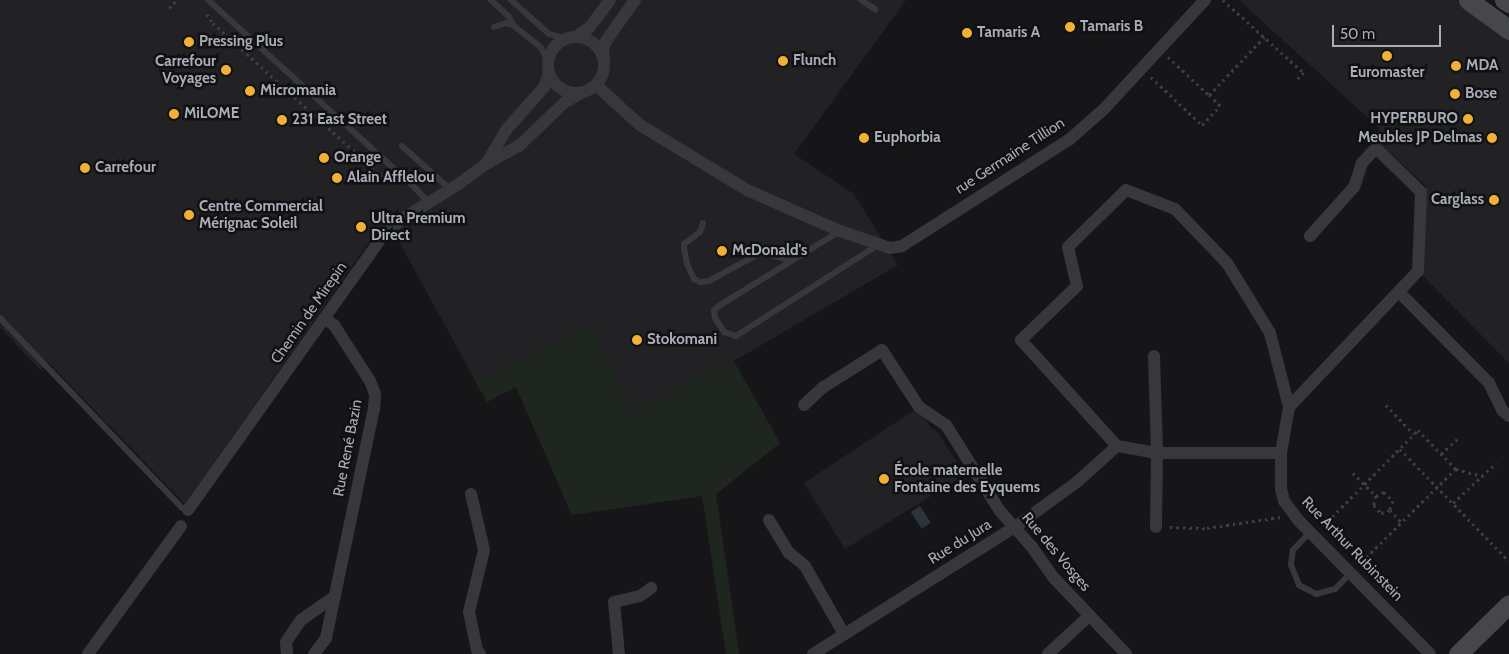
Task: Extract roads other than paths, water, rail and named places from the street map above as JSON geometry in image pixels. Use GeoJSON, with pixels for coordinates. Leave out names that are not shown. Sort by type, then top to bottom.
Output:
{"type":"FeatureCollection","features":[{"type":"Feature","properties":{"kind":"main road"},"geometry":{"type":"LineString","coordinates":[[1468,0],[1509,30]]}},
{"type":"Feature","properties":{"kind":"main road"},"geometry":{"type":"LineString","coordinates":[[1504,0],[1509,3]]}},
{"type":"Feature","properties":{"kind":"main road"},"geometry":{"type":"LineString","coordinates":[[1458,654],[1509,604]]}},
{"type":"Feature","properties":{"kind":"street"},"geometry":{"type":"LineString","coordinates":[[610,0],[590,28],[555,48],[549,67],[558,87],[573,93],[581,93],[596,85],[602,78],[603,49],[606,41],[634,0]]}},
{"type":"Feature","properties":{"kind":"street","name":"rue Germaine Tillion"},"geometry":{"type":"LineString","coordinates":[[596,85],[640,125],[747,190],[840,231],[890,248],[902,246],[1070,139],[1104,108],[1205,0]]}},
{"type":"Feature","properties":{"kind":"street"},"geometry":{"type":"LineString","coordinates":[[571,38],[593,43],[604,59]]}},
{"type":"Feature","properties":{"kind":"street","name":"Chemin de Mirepin"},"geometry":{"type":"LineString","coordinates":[[486,164],[507,129],[544,87],[549,67]]}},
{"type":"Feature","properties":{"kind":"street","name":"Chemin de Mirepin"},"geometry":{"type":"LineString","coordinates":[[188,510],[385,233],[486,164],[519,146],[565,102],[581,93]]}},
{"type":"Feature","properties":{"kind":"street"},"geometry":{"type":"LineString","coordinates":[[1289,407],[1418,272],[1421,192],[1376,148],[1362,163],[1354,187],[1310,236]]}},
{"type":"Feature","properties":{"kind":"street","name":"Rue Arthur Rubinstein"},"geometry":{"type":"LineString","coordinates":[[1117,446],[1021,340],[1077,286],[1068,247],[1126,190],[1175,209],[1226,263],[1270,333],[1289,407],[1281,453],[1281,489],[1284,501],[1312,534],[1430,654]]}},
{"type":"Feature","properties":{"kind":"street"},"geometry":{"type":"LineString","coordinates":[[1399,292],[1489,383],[1502,410],[1509,416]]}},
{"type":"Feature","properties":{"kind":"street","name":"Rue René Bazin"},"geometry":{"type":"LineString","coordinates":[[314,654],[326,638],[374,409],[375,394],[370,381],[334,325],[325,318]]}},
{"type":"Feature","properties":{"kind":"street","name":"Rue des Vosges"},"geometry":{"type":"LineString","coordinates":[[804,404],[822,388],[882,350],[919,407],[946,425],[1000,511],[1015,527],[1054,578],[1126,654]]}},
{"type":"Feature","properties":{"kind":"street"},"geometry":{"type":"LineString","coordinates":[[1154,356],[1157,453],[1156,527]]}},
{"type":"Feature","properties":{"kind":"street"},"geometry":{"type":"LineString","coordinates":[[1117,446],[1157,453],[1281,453]]}},
{"type":"Feature","properties":{"kind":"street","name":"Rue du Jura"},"geometry":{"type":"LineString","coordinates":[[813,654],[1015,527],[1076,482],[1117,446]]}},
{"type":"Feature","properties":{"kind":"street"},"geometry":{"type":"LineString","coordinates":[[471,494],[484,550],[469,612],[477,650],[480,654]]}},
{"type":"Feature","properties":{"kind":"street"},"geometry":{"type":"LineString","coordinates":[[769,520],[788,552],[805,566],[844,634]]}},
{"type":"Feature","properties":{"kind":"street"},"geometry":{"type":"LineString","coordinates":[[88,654],[181,526]]}},
{"type":"Feature","properties":{"kind":"street"},"geometry":{"type":"LineString","coordinates":[[619,654],[614,602],[640,596],[651,588]]}},
{"type":"Feature","properties":{"kind":"street"},"geometry":{"type":"LineString","coordinates":[[287,654],[286,642],[301,620],[333,598]]}},
{"type":"Feature","properties":{"kind":"street"},"geometry":{"type":"LineString","coordinates":[[1048,654],[1089,616]]}},
{"type":"Feature","properties":{"kind":"lane"},"geometry":{"type":"LineString","coordinates":[[208,0],[428,202]]}},
{"type":"Feature","properties":{"kind":"lane"},"geometry":{"type":"LineString","coordinates":[[491,0],[509,17],[513,24],[541,48],[549,67]]}},
{"type":"Feature","properties":{"kind":"lane"},"geometry":{"type":"LineString","coordinates":[[511,0],[549,34],[571,38]]}},
{"type":"Feature","properties":{"kind":"lane"},"geometry":{"type":"LineString","coordinates":[[861,0],[876,8]]}},
{"type":"Feature","properties":{"kind":"lane"},"geometry":{"type":"LineString","coordinates":[[494,27],[506,23],[513,24]]}},
{"type":"Feature","properties":{"kind":"lane"},"geometry":{"type":"LineString","coordinates":[[402,146],[450,189]]}},
{"type":"Feature","properties":{"kind":"lane"},"geometry":{"type":"LineString","coordinates":[[703,223],[700,232],[684,244],[687,264],[694,279],[700,282],[710,281],[762,252],[791,261]]}},
{"type":"Feature","properties":{"kind":"lane"},"geometry":{"type":"LineString","coordinates":[[840,231],[714,310],[715,318],[724,332],[736,336],[878,245]]}},
{"type":"Feature","properties":{"kind":"lane"},"geometry":{"type":"LineString","coordinates":[[0,318],[182,508],[188,510]]}},
{"type":"Feature","properties":{"kind":"lane"},"geometry":{"type":"LineString","coordinates":[[1312,534],[1293,550],[1291,565],[1299,585],[1316,594],[1335,589],[1351,573]]}},
{"type":"Feature","properties":{"kind":"tram line"},"geometry":{"type":"LineString","coordinates":[[1483,0],[1509,18]]}},
{"type":"Feature","properties":{"kind":"place","name":"Tamaris B"},"geometry":{"type":"Point","coordinates":[1070,27]}},
{"type":"Feature","properties":{"kind":"place","name":"Tamaris A"},"geometry":{"type":"Point","coordinates":[967,33]}},
{"type":"Feature","properties":{"kind":"place","name":"Pressing Plus"},"geometry":{"type":"Point","coordinates":[189,42]}},
{"type":"Feature","properties":{"kind":"place","name":"Euromaster"},"geometry":{"type":"Point","coordinates":[1387,56]}},
{"type":"Feature","properties":{"kind":"place","name":"Flunch"},"geometry":{"type":"Point","coordinates":[783,61]}},
{"type":"Feature","properties":{"kind":"place","name":"MDA"},"geometry":{"type":"Point","coordinates":[1456,66]}},
{"type":"Feature","properties":{"kind":"place","name":"Carrefour Voyages"},"geometry":{"type":"Point","coordinates":[226,70]}},
{"type":"Feature","properties":{"kind":"place","name":"Micromania"},"geometry":{"type":"Point","coordinates":[250,91]}},
{"type":"Feature","properties":{"kind":"place","name":"Bose"},"geometry":{"type":"Point","coordinates":[1455,94]}},
{"type":"Feature","properties":{"kind":"place","name":"MiLOME"},"geometry":{"type":"Point","coordinates":[174,114]}},
{"type":"Feature","properties":{"kind":"place","name":"HYPERBURO"},"geometry":{"type":"Point","coordinates":[1468,119]}},
{"type":"Feature","properties":{"kind":"place","name":"231 East Street"},"geometry":{"type":"Point","coordinates":[282,120]}},
{"type":"Feature","properties":{"kind":"place","name":"Euphorbia"},"geometry":{"type":"Point","coordinates":[864,138]}},
{"type":"Feature","properties":{"kind":"place","name":"Meubles JP Delmas"},"geometry":{"type":"Point","coordinates":[1492,138]}},
{"type":"Feature","properties":{"kind":"place","name":"Orange"},"geometry":{"type":"Point","coordinates":[324,158]}},
{"type":"Feature","properties":{"kind":"place","name":"Carrefour"},"geometry":{"type":"Point","coordinates":[85,168]}},
{"type":"Feature","properties":{"kind":"place","name":"Alain Afflelou"},"geometry":{"type":"Point","coordinates":[337,178]}},
{"type":"Feature","properties":{"kind":"place","name":"Carglass"},"geometry":{"type":"Point","coordinates":[1494,200]}},
{"type":"Feature","properties":{"kind":"place","name":"Centre Commercial Mérignac Soleil"},"geometry":{"type":"Point","coordinates":[189,215]}},
{"type":"Feature","properties":{"kind":"place","name":"Ultra Premium Direct"},"geometry":{"type":"Point","coordinates":[361,227]}},
{"type":"Feature","properties":{"kind":"place","name":"McDonald's"},"geometry":{"type":"Point","coordinates":[722,251]}},
{"type":"Feature","properties":{"kind":"place","name":"Stokomani"},"geometry":{"type":"Point","coordinates":[637,340]}},
{"type":"Feature","properties":{"kind":"place","name":"École maternelle Fontaine des Eyquems"},"geometry":{"type":"Point","coordinates":[884,479]}}]}
